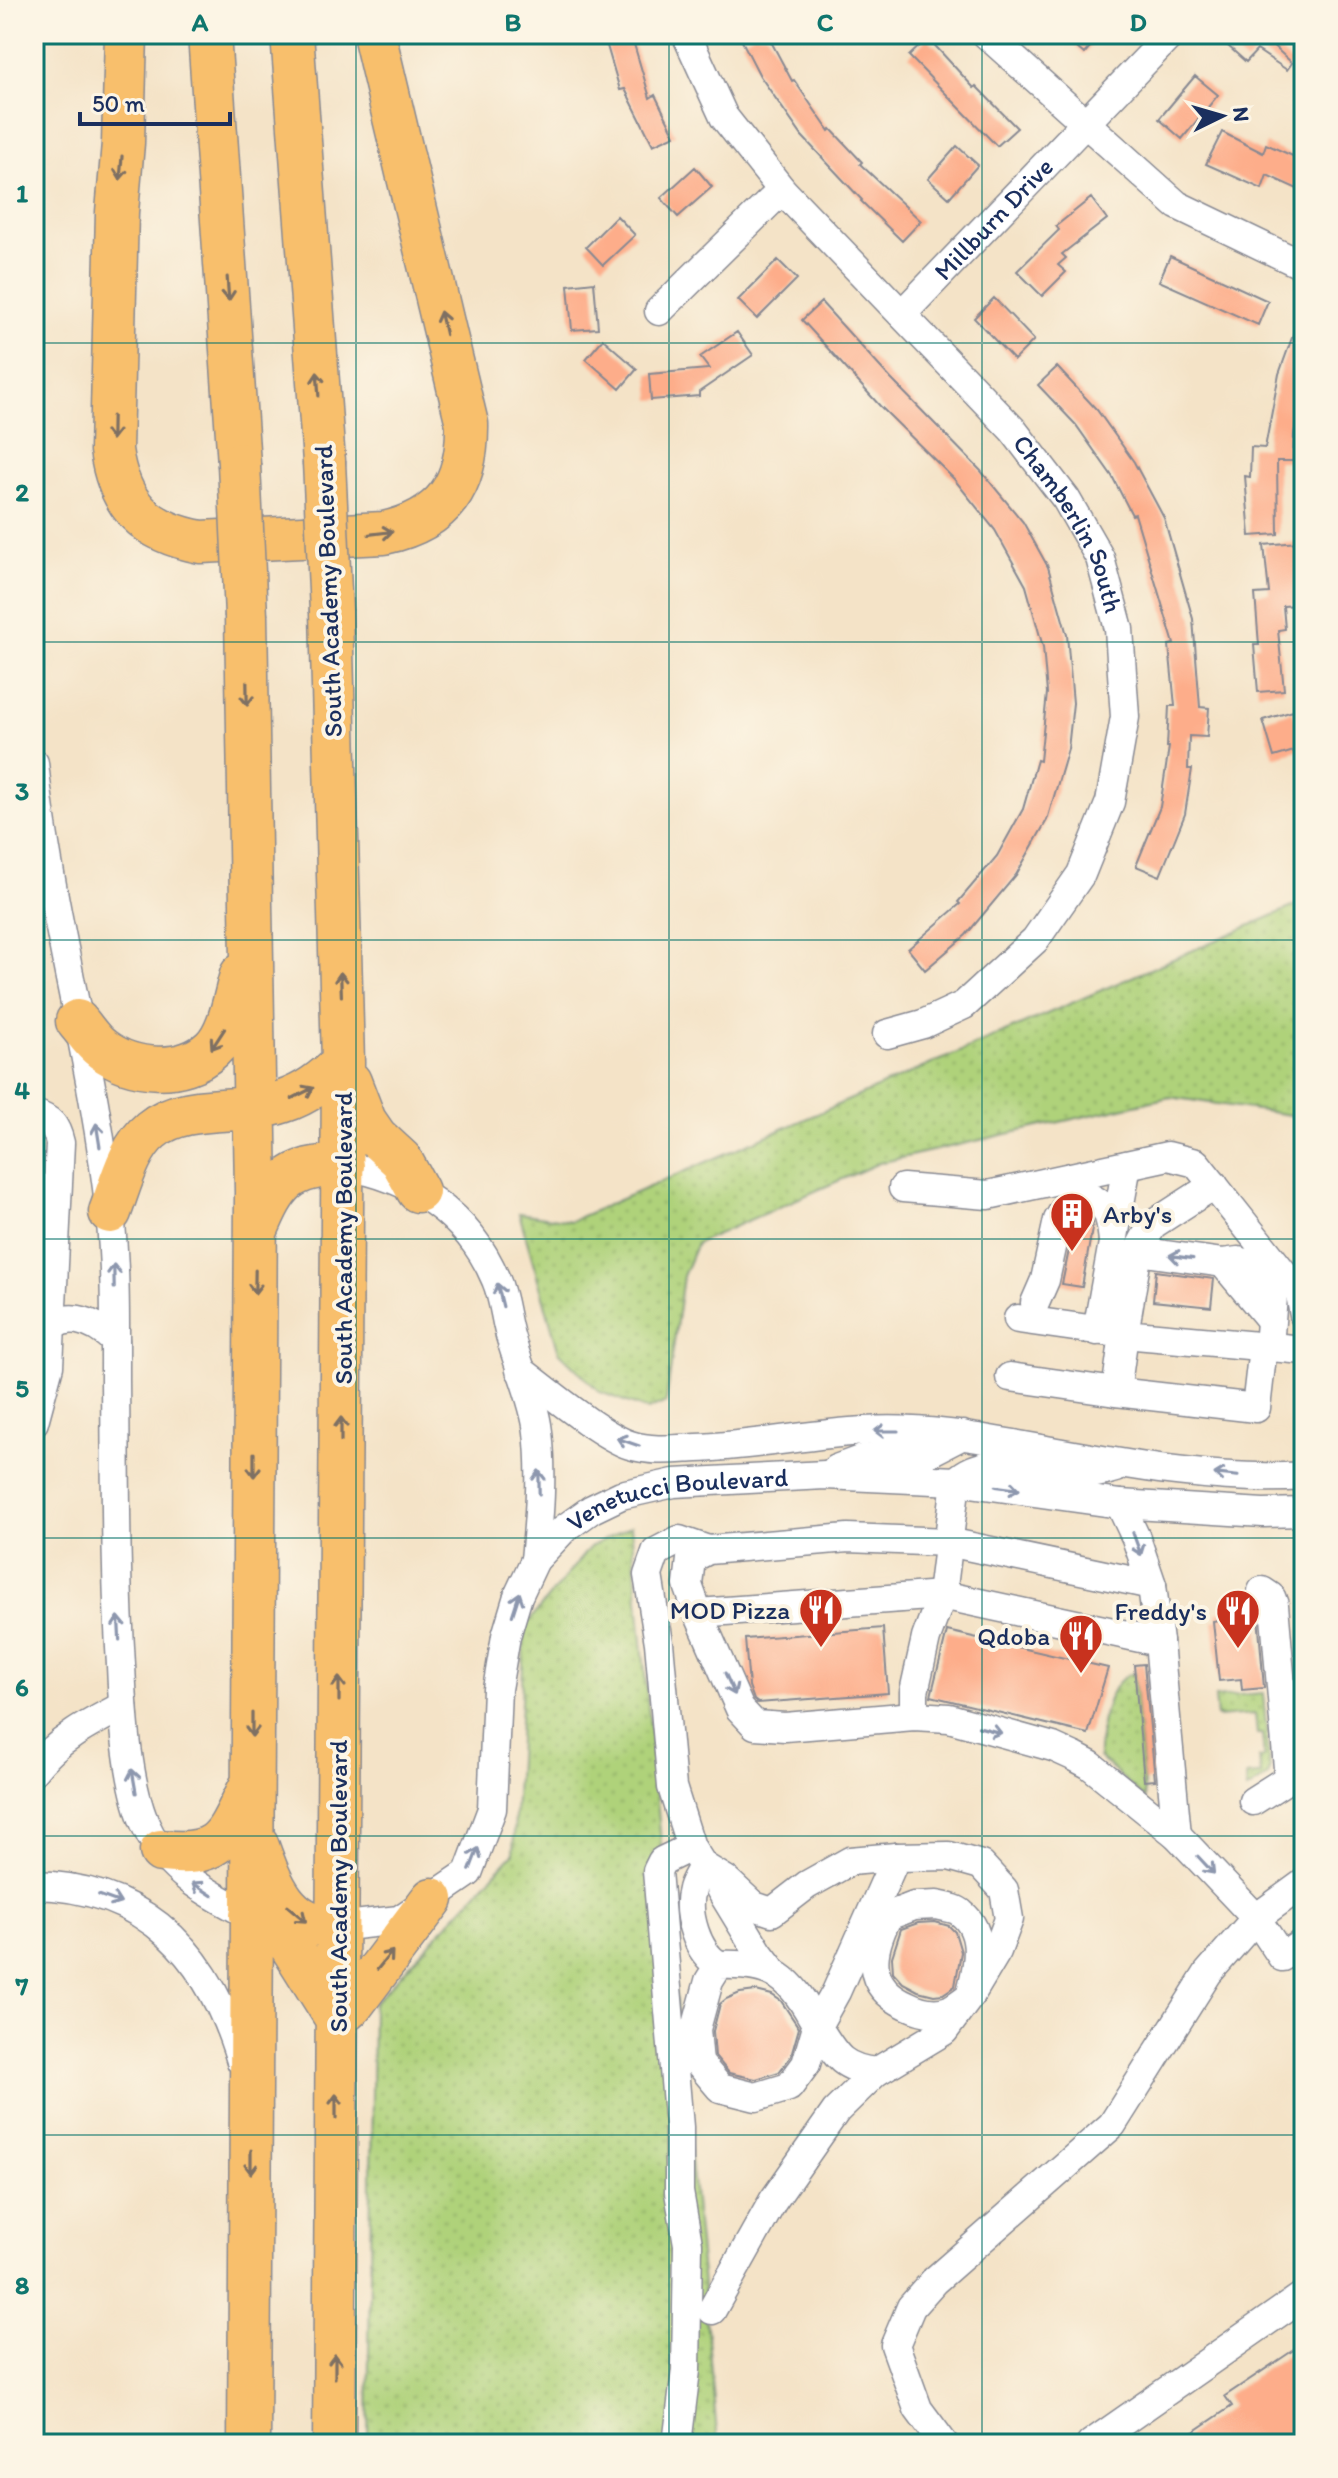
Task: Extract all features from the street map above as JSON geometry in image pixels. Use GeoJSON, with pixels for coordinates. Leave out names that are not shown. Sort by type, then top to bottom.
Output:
{"type":"FeatureCollection","features":[{"type":"Feature","properties":{"kind":"highway"},"geometry":{"type":"LineString","coordinates":[[126,34],[123,143],[117,212],[111,450],[114,473],[139,516],[157,530],[201,542],[384,533],[408,528],[445,502],[458,483],[464,466],[467,424],[374,34]]}},
{"type":"Feature","properties":{"kind":"highway"},"geometry":{"type":"LineString","coordinates":[[194,34],[223,211]]}},
{"type":"Feature","properties":{"kind":"highway"},"geometry":{"type":"LineString","coordinates":[[209,34],[223,211],[246,616],[255,1108],[249,2444]]}},
{"type":"Feature","properties":{"kind":"highway","name":"South Academy Boulevard"},"geometry":{"type":"LineString","coordinates":[[292,34],[324,462],[343,1062],[334,2444]]}},
{"type":"Feature","properties":{"kind":"highway"},"geometry":{"type":"LineString","coordinates":[[77,1021],[101,1049],[125,1062],[150,1068],[171,1068],[192,1062],[213,1048],[226,1026],[252,939]]}},
{"type":"Feature","properties":{"kind":"highway"},"geometry":{"type":"LineString","coordinates":[[110,1212],[132,1154],[149,1131],[169,1119],[197,1113],[280,1103],[307,1093],[343,1062],[365,1121],[376,1137],[401,1160],[418,1191]]}},
{"type":"Feature","properties":{"kind":"highway"},"geometry":{"type":"LineString","coordinates":[[169,1119],[204,1130],[223,1142],[241,1164],[255,1213]]}},
{"type":"Feature","properties":{"kind":"highway"},"geometry":{"type":"LineString","coordinates":[[255,1213],[264,1212],[283,1183],[300,1171],[317,1165],[343,1166]]}},
{"type":"Feature","properties":{"kind":"highway"},"geometry":{"type":"LineString","coordinates":[[161,1851],[201,1852],[215,1844],[228,1831],[252,1782]]}},
{"type":"Feature","properties":{"kind":"highway"},"geometry":{"type":"LineString","coordinates":[[252,1828],[267,1872],[283,1901],[302,1920],[318,1926],[336,1927]]}},
{"type":"Feature","properties":{"kind":"highway"},"geometry":{"type":"LineString","coordinates":[[251,1916],[289,1943],[336,2019],[352,2005],[432,1899]]}},
{"type":"Feature","properties":{"kind":"street","name":"Chamberlin South"},"geometry":{"type":"LineString","coordinates":[[686,34],[724,117],[782,190],[1013,430],[1066,499],[1100,558],[1119,629],[1125,717],[1110,802],[1081,874],[1035,940],[964,1005],[923,1024],[887,1034]]}},
{"type":"Feature","properties":{"kind":"street"},"geometry":{"type":"LineString","coordinates":[[986,34],[1177,205],[1304,266]]}},
{"type":"Feature","properties":{"kind":"street","name":"Millburn Drive"},"geometry":{"type":"LineString","coordinates":[[902,314],[1171,34]]}},
{"type":"Feature","properties":{"kind":"street"},"geometry":{"type":"LineString","coordinates":[[659,311],[782,190]]}},
{"type":"Feature","properties":{"kind":"street"},"geometry":{"type":"LineString","coordinates":[[34,763],[36,794],[110,1212],[114,1268],[116,1579],[123,1706],[135,1786],[146,1826],[161,1851],[182,1876],[251,1916]]}},
{"type":"Feature","properties":{"kind":"street"},"geometry":{"type":"LineString","coordinates":[[34,1114],[45,1117],[56,1127],[60,1143],[49,1366],[34,1422]]}},
{"type":"Feature","properties":{"kind":"street"},"geometry":{"type":"LineString","coordinates":[[903,1188],[988,1195],[1168,1156],[1196,1163],[1300,1294],[1304,1315]]}},
{"type":"Feature","properties":{"kind":"street"},"geometry":{"type":"LineString","coordinates":[[1116,1392],[1110,1332],[1126,1246],[1127,1165]]}},
{"type":"Feature","properties":{"kind":"street"},"geometry":{"type":"LineString","coordinates":[[343,1166],[370,1170],[418,1191],[451,1212],[479,1249],[497,1281],[538,1431],[540,1506],[535,1560]]}},
{"type":"Feature","properties":{"kind":"street"},"geometry":{"type":"LineString","coordinates":[[1029,1314],[1045,1182]]}},
{"type":"Feature","properties":{"kind":"street"},"geometry":{"type":"LineString","coordinates":[[1126,1246],[1152,1225],[1214,1185]]}},
{"type":"Feature","properties":{"kind":"street"},"geometry":{"type":"LineString","coordinates":[[1029,1314],[1045,1280],[1058,1220],[1070,1200],[1084,1195],[1098,1200],[1126,1246]]}},
{"type":"Feature","properties":{"kind":"street"},"geometry":{"type":"LineString","coordinates":[[1010,1377],[1256,1408],[1269,1318],[1223,1263],[1126,1246]]}},
{"type":"Feature","properties":{"kind":"street"},"geometry":{"type":"LineString","coordinates":[[1029,1314],[1110,1332],[1304,1350]]}},
{"type":"Feature","properties":{"kind":"street"},"geometry":{"type":"LineString","coordinates":[[34,1349],[51,1324],[64,1320],[98,1324],[115,1341]]}},
{"type":"Feature","properties":{"kind":"street","name":"Venetucci Boulevard"},"geometry":{"type":"LineString","coordinates":[[520,1370],[612,1437],[631,1445],[658,1450],[732,1447],[865,1431],[915,1431],[963,1435],[1128,1465],[1263,1479],[1304,1476]]}},
{"type":"Feature","properties":{"kind":"street"},"geometry":{"type":"LineString","coordinates":[[825,1475],[863,1459],[928,1453],[963,1435]]}},
{"type":"Feature","properties":{"kind":"street"},"geometry":{"type":"LineString","coordinates":[[914,1716],[914,1692],[926,1638],[942,1595],[956,1481],[969,1469],[989,1465],[1081,1476],[1128,1465]]}},
{"type":"Feature","properties":{"kind":"street","name":"Venetucci Boulevard"},"geometry":{"type":"LineString","coordinates":[[336,1927],[399,1920],[468,1873],[492,1809],[497,1689],[506,1636],[518,1596],[535,1560],[564,1529],[592,1509],[621,1495],[674,1483],[825,1475],[956,1481],[1120,1504],[1263,1513],[1304,1512]]}},
{"type":"Feature","properties":{"kind":"street"},"geometry":{"type":"LineString","coordinates":[[1120,1504],[1152,1585],[1177,1835]]}},
{"type":"Feature","properties":{"kind":"street"},"geometry":{"type":"LineString","coordinates":[[1152,1585],[948,1542],[848,1538],[708,1550],[691,1559],[688,1585],[740,1709],[755,1725],[785,1727],[914,1716],[949,1718],[1053,1747],[1090,1765],[1177,1835],[1247,1909],[1282,1957],[1304,1942]]}},
{"type":"Feature","properties":{"kind":"street"},"geometry":{"type":"LineString","coordinates":[[708,1550],[679,1540],[656,1552],[648,1575],[659,1643],[672,1787],[697,1856],[772,1970],[803,1999],[835,2056],[855,2070],[876,2072]]}},
{"type":"Feature","properties":{"kind":"street"},"geometry":{"type":"LineString","coordinates":[[1253,1801],[1286,1780],[1288,1768],[1274,1605],[1271,1597],[1262,1591]]}},
{"type":"Feature","properties":{"kind":"street"},"geometry":{"type":"LineString","coordinates":[[698,1613],[942,1595],[1159,1642]]}},
{"type":"Feature","properties":{"kind":"street"},"geometry":{"type":"LineString","coordinates":[[39,1754],[123,1706]]}},
{"type":"Feature","properties":{"kind":"street"},"geometry":{"type":"LineString","coordinates":[[697,1856],[691,1891],[692,1923],[711,1961],[719,1965],[748,1964],[772,1970]]}},
{"type":"Feature","properties":{"kind":"street"},"geometry":{"type":"LineString","coordinates":[[677,2444],[686,2370],[688,2244],[679,2192],[679,2127],[657,1871],[662,1861],[697,1856],[754,1906],[772,1912],[807,1885],[850,1861],[949,1856],[981,1865],[1004,1890],[1009,1919],[997,1951],[970,1996],[944,2031],[876,2072],[836,2111],[773,2201],[712,2310]]}},
{"type":"Feature","properties":{"kind":"street"},"geometry":{"type":"LineString","coordinates":[[719,1965],[709,1981],[696,2029],[699,2063],[720,2088],[756,2097],[789,2087],[806,2064],[817,2026],[836,1992],[896,1857]]}},
{"type":"Feature","properties":{"kind":"street"},"geometry":{"type":"LineString","coordinates":[[944,2444],[918,2409],[895,2345],[911,2307],[934,2281],[1112,2125],[1247,1909],[1304,1883]]}},
{"type":"Feature","properties":{"kind":"street"},"geometry":{"type":"LineString","coordinates":[[34,1885],[65,1886],[100,1894],[128,1905],[154,1921],[183,1949],[207,1982],[229,2021],[252,2098]]}},
{"type":"Feature","properties":{"kind":"street"},"geometry":{"type":"LineString","coordinates":[[1091,2444],[1304,2295]]}},
{"type":"Feature","properties":{"kind":"green space"},"geometry":{"type":"Polygon","coordinates":[[[1304,902],[1304,1117],[1170,1097],[879,1163],[697,1243],[683,1276],[666,1402],[648,1410],[600,1392],[559,1352],[519,1213],[571,1221],[1304,902]]]}},
{"type":"Feature","properties":{"kind":"green space"},"geometry":{"type":"Polygon","coordinates":[[[631,1526],[718,2444],[368,2444],[373,2004],[513,1854],[525,1626],[590,1547],[631,1526]]]}},
{"type":"Feature","properties":{"kind":"green space"},"geometry":{"type":"Polygon","coordinates":[[[1134,1673],[1145,1799],[1099,1757],[1100,1735],[1111,1695],[1125,1677],[1134,1673]]]}},
{"type":"Feature","properties":{"kind":"green space"},"geometry":{"type":"Polygon","coordinates":[[[1263,1693],[1270,1770],[1268,1776],[1247,1790],[1246,1776],[1261,1775],[1259,1758],[1264,1757],[1262,1734],[1257,1734],[1255,1714],[1217,1717],[1215,1697],[1263,1693]]]}},
{"type":"Feature","properties":{"kind":"building"},"geometry":{"type":"Polygon","coordinates":[[[631,34],[650,98],[655,95],[675,135],[653,145],[625,89],[620,90],[605,39],[631,34]]]}},
{"type":"Feature","properties":{"kind":"building"},"geometry":{"type":"Polygon","coordinates":[[[754,34],[767,34],[792,81],[829,131],[831,129],[862,162],[860,164],[921,221],[902,241],[802,136],[760,76],[742,41],[754,34]]]}},
{"type":"Feature","properties":{"kind":"building"},"geometry":{"type":"Polygon","coordinates":[[[1061,34],[1101,34],[1084,54],[1061,34]]]}},
{"type":"Feature","properties":{"kind":"building"},"geometry":{"type":"Polygon","coordinates":[[[1232,34],[1276,34],[1269,42],[1292,63],[1287,70],[1257,50],[1246,62],[1228,46],[1236,37],[1232,34]]]}},
{"type":"Feature","properties":{"kind":"building"},"geometry":{"type":"Polygon","coordinates":[[[928,38],[974,88],[976,86],[1017,128],[997,146],[909,56],[928,38]]]}},
{"type":"Feature","properties":{"kind":"building"},"geometry":{"type":"Polygon","coordinates":[[[1195,76],[1218,95],[1182,139],[1159,119],[1195,76]]]}},
{"type":"Feature","properties":{"kind":"building"},"geometry":{"type":"Polygon","coordinates":[[[1222,132],[1263,153],[1266,144],[1304,161],[1304,192],[1267,175],[1262,189],[1206,164],[1222,132]]]}},
{"type":"Feature","properties":{"kind":"building"},"geometry":{"type":"Polygon","coordinates":[[[957,146],[978,165],[949,198],[928,179],[957,146]]]}},
{"type":"Feature","properties":{"kind":"building"},"geometry":{"type":"Polygon","coordinates":[[[695,167],[712,187],[678,217],[661,198],[695,167]]]}},
{"type":"Feature","properties":{"kind":"building"},"geometry":{"type":"Polygon","coordinates":[[[1091,198],[1107,219],[1062,254],[1066,258],[1058,265],[1066,272],[1042,296],[1017,271],[1059,230],[1056,226],[1091,198]]]}},
{"type":"Feature","properties":{"kind":"building"},"geometry":{"type":"Polygon","coordinates":[[[617,216],[635,235],[603,265],[586,247],[617,216]]]}},
{"type":"Feature","properties":{"kind":"building"},"geometry":{"type":"Polygon","coordinates":[[[1170,256],[1268,301],[1258,325],[1159,281],[1170,256]]]}},
{"type":"Feature","properties":{"kind":"building"},"geometry":{"type":"Polygon","coordinates":[[[778,260],[797,279],[757,319],[738,300],[778,260]]]}},
{"type":"Feature","properties":{"kind":"building"},"geometry":{"type":"Polygon","coordinates":[[[594,282],[598,328],[572,330],[568,285],[594,282]]]}},
{"type":"Feature","properties":{"kind":"building"},"geometry":{"type":"Polygon","coordinates":[[[994,298],[1034,340],[1014,360],[974,318],[994,298]]]}},
{"type":"Feature","properties":{"kind":"building"},"geometry":{"type":"Polygon","coordinates":[[[821,302],[981,471],[1023,522],[1048,567],[1067,635],[1073,703],[1068,749],[1047,820],[1016,875],[966,935],[925,970],[908,949],[960,904],[958,902],[997,856],[1023,809],[1037,760],[1040,761],[1047,693],[1043,647],[1026,586],[995,530],[954,479],[880,406],[802,320],[821,302]]]}},
{"type":"Feature","properties":{"kind":"building"},"geometry":{"type":"Polygon","coordinates":[[[1302,310],[1304,381],[1294,434],[1293,461],[1277,461],[1278,534],[1250,536],[1245,476],[1250,477],[1251,447],[1265,448],[1279,374],[1302,310]]]}},
{"type":"Feature","properties":{"kind":"building"},"geometry":{"type":"Polygon","coordinates":[[[737,332],[753,355],[699,392],[699,396],[651,400],[649,374],[709,369],[700,357],[737,332]]]}},
{"type":"Feature","properties":{"kind":"building"},"geometry":{"type":"Polygon","coordinates":[[[603,339],[637,369],[620,389],[586,359],[603,339]]]}},
{"type":"Feature","properties":{"kind":"building"},"geometry":{"type":"Polygon","coordinates":[[[1057,367],[1097,410],[1134,462],[1164,518],[1193,619],[1200,707],[1209,708],[1207,737],[1189,736],[1188,769],[1192,769],[1185,814],[1160,876],[1136,866],[1160,807],[1169,747],[1169,706],[1175,706],[1169,645],[1174,644],[1135,514],[1132,515],[1112,476],[1076,425],[1038,385],[1057,367]]]}},
{"type":"Feature","properties":{"kind":"building"},"geometry":{"type":"Polygon","coordinates":[[[1298,542],[1300,605],[1283,606],[1285,629],[1278,630],[1284,690],[1258,692],[1254,645],[1259,645],[1255,594],[1269,593],[1264,545],[1298,542]]]}},
{"type":"Feature","properties":{"kind":"building"},"geometry":{"type":"Polygon","coordinates":[[[1293,711],[1304,748],[1274,757],[1263,720],[1293,711]]]}},
{"type":"Feature","properties":{"kind":"building"},"geometry":{"type":"Polygon","coordinates":[[[1080,1217],[1091,1219],[1093,1223],[1082,1287],[1062,1284],[1074,1226],[1080,1217]]]}},
{"type":"Feature","properties":{"kind":"building"},"geometry":{"type":"Polygon","coordinates":[[[1156,1271],[1214,1279],[1211,1307],[1153,1301],[1156,1271]]]}},
{"type":"Feature","properties":{"kind":"building","name":"Freddy's"},"geometry":{"type":"Polygon","coordinates":[[[1253,1609],[1253,1617],[1258,1616],[1264,1688],[1242,1690],[1241,1679],[1219,1681],[1213,1621],[1218,1620],[1217,1612],[1253,1609]]]}},
{"type":"Feature","properties":{"kind":"building"},"geometry":{"type":"Polygon","coordinates":[[[883,1628],[888,1693],[758,1703],[754,1700],[749,1686],[745,1639],[883,1628]]]}},
{"type":"Feature","properties":{"kind":"building"},"geometry":{"type":"Polygon","coordinates":[[[947,1631],[1108,1668],[1088,1734],[931,1696],[947,1631]]]}},
{"type":"Feature","properties":{"kind":"building"},"geometry":{"type":"Polygon","coordinates":[[[1144,1664],[1155,1780],[1144,1781],[1134,1665],[1144,1664]]]}},
{"type":"Feature","properties":{"kind":"building"},"geometry":{"type":"Polygon","coordinates":[[[935,1922],[949,1926],[955,1932],[961,1952],[955,1986],[943,1994],[934,1995],[903,1983],[893,1972],[892,1957],[901,1929],[918,1923],[935,1922]]]}},
{"type":"Feature","properties":{"kind":"building"},"geometry":{"type":"Polygon","coordinates":[[[756,1991],[781,2001],[799,2028],[791,2056],[779,2072],[756,2079],[729,2073],[715,2056],[713,2031],[720,2004],[740,1993],[756,1991]]]}},
{"type":"Feature","properties":{"kind":"building"},"geometry":{"type":"Polygon","coordinates":[[[1304,2343],[1304,2444],[1176,2444],[1232,2406],[1225,2396],[1304,2343]]]}},
{"type":"Feature","properties":{"kind":"place","name":"Arby's"},"geometry":{"type":"Point","coordinates":[1072,1253]}},
{"type":"Feature","properties":{"kind":"place","name":"MOD Pizza"},"geometry":{"type":"Point","coordinates":[821,1649]}},
{"type":"Feature","properties":{"kind":"place","name":"Freddy's"},"geometry":{"type":"Point","coordinates":[1238,1650]}},
{"type":"Feature","properties":{"kind":"place","name":"Qdoba"},"geometry":{"type":"Point","coordinates":[1081,1675]}}]}
